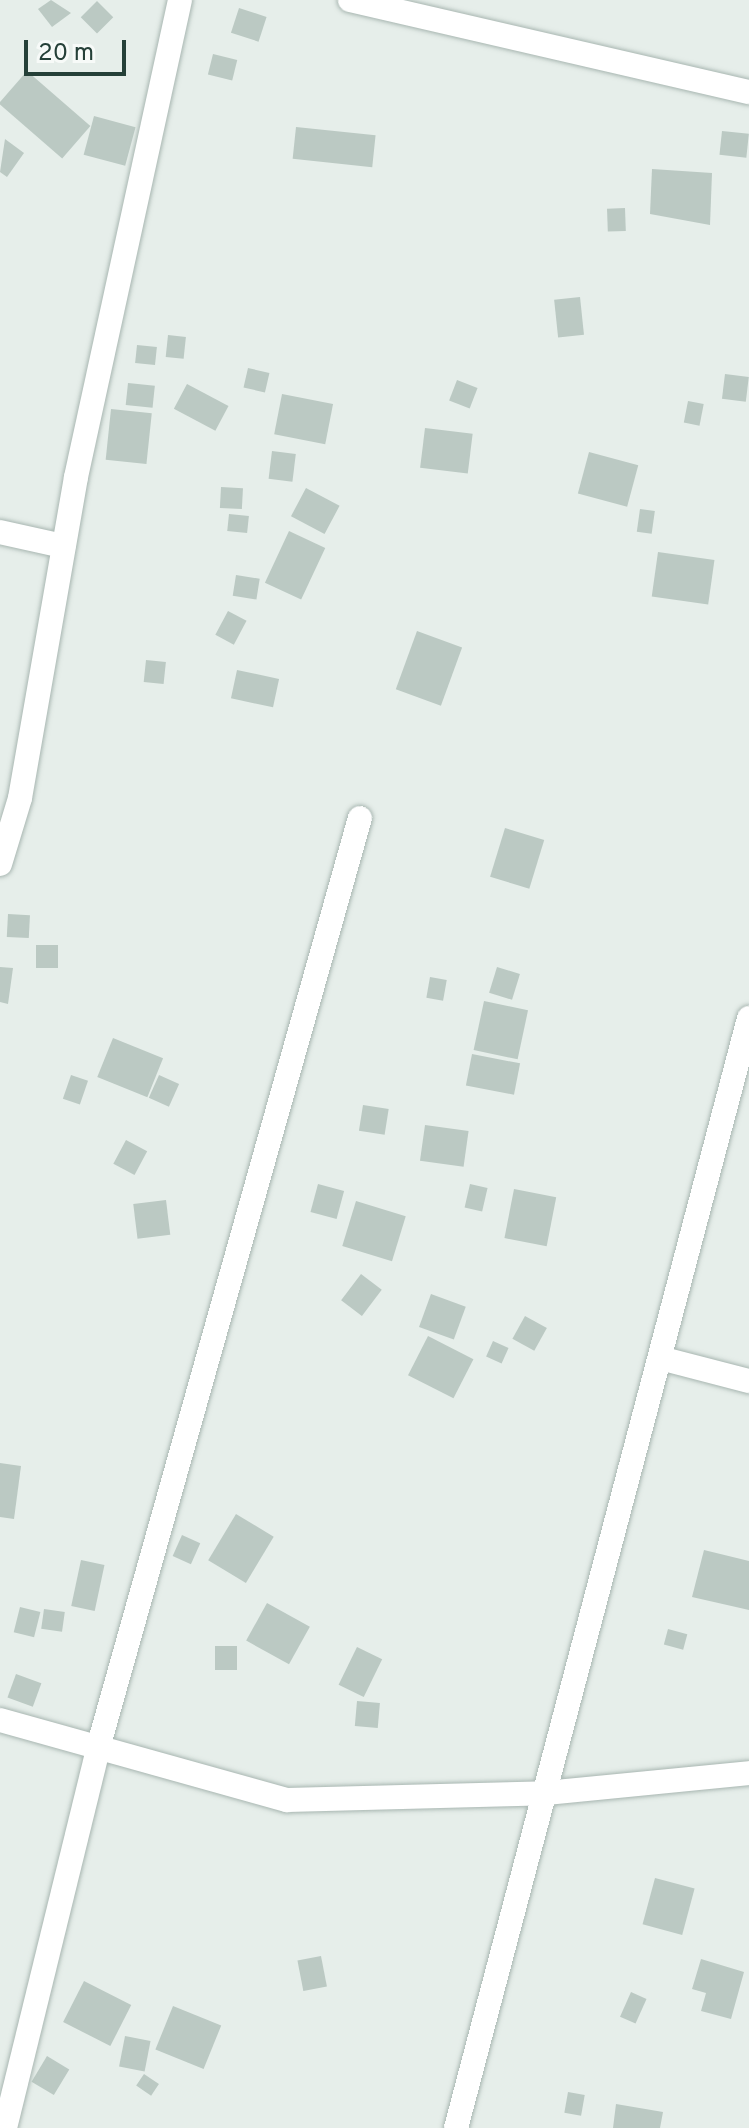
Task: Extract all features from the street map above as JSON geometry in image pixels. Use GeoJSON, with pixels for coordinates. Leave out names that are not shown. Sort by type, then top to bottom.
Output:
{"type":"FeatureCollection","features":[{"type":"Feature","properties":{"kind":"street"},"geometry":{"type":"LineString","coordinates":[[0,864],[20,798],[63,546],[180,0]]}},
{"type":"Feature","properties":{"kind":"street"},"geometry":{"type":"LineString","coordinates":[[350,0],[749,92]]}},
{"type":"Feature","properties":{"kind":"street"},"geometry":{"type":"LineString","coordinates":[[0,532],[63,546]]}},
{"type":"Feature","properties":{"kind":"street"},"geometry":{"type":"LineString","coordinates":[[5,2128],[98,1748],[360,818]]}},
{"type":"Feature","properties":{"kind":"street"},"geometry":{"type":"LineString","coordinates":[[456,2128],[749,1022]]}},
{"type":"Feature","properties":{"kind":"street"},"geometry":{"type":"LineString","coordinates":[[660,1358],[749,1381]]}},
{"type":"Feature","properties":{"kind":"street"},"geometry":{"type":"LineString","coordinates":[[0,1720],[287,1800],[546,1793],[749,1773]]}},
{"type":"Feature","properties":{"kind":"building"},"geometry":{"type":"Polygon","coordinates":[[[51,0],[71,13],[52,27],[38,9],[51,0]]]}},
{"type":"Feature","properties":{"kind":"building"},"geometry":{"type":"Polygon","coordinates":[[[97,1],[113,17],[97,34],[81,17],[97,1]]]}},
{"type":"Feature","properties":{"kind":"building"},"geometry":{"type":"Polygon","coordinates":[[[239,8],[267,17],[259,42],[231,33],[239,8]]]}},
{"type":"Feature","properties":{"kind":"building"},"geometry":{"type":"Polygon","coordinates":[[[213,54],[237,60],[232,80],[208,74],[213,54]]]}},
{"type":"Feature","properties":{"kind":"building"},"geometry":{"type":"Polygon","coordinates":[[[27,71],[90,126],[62,159],[0,105],[27,71]]]}},
{"type":"Feature","properties":{"kind":"building"},"geometry":{"type":"Polygon","coordinates":[[[94,116],[136,127],[125,166],[84,155],[94,116]]]}},
{"type":"Feature","properties":{"kind":"building"},"geometry":{"type":"Polygon","coordinates":[[[296,127],[376,135],[372,167],[293,159],[296,127]]]}},
{"type":"Feature","properties":{"kind":"building"},"geometry":{"type":"Polygon","coordinates":[[[722,131],[749,134],[746,158],[719,155],[722,131]]]}},
{"type":"Feature","properties":{"kind":"building"},"geometry":{"type":"Polygon","coordinates":[[[5,139],[24,153],[7,177],[0,172],[5,139]]]}},
{"type":"Feature","properties":{"kind":"building"},"geometry":{"type":"Polygon","coordinates":[[[652,169],[712,173],[710,225],[650,214],[652,169]]]}},
{"type":"Feature","properties":{"kind":"building"},"geometry":{"type":"Polygon","coordinates":[[[625,208],[626,231],[608,232],[607,209],[625,208]]]}},
{"type":"Feature","properties":{"kind":"building"},"geometry":{"type":"Polygon","coordinates":[[[580,297],[584,335],[558,338],[554,300],[580,297]]]}},
{"type":"Feature","properties":{"kind":"building"},"geometry":{"type":"Polygon","coordinates":[[[168,335],[186,337],[184,359],[166,357],[168,335]]]}},
{"type":"Feature","properties":{"kind":"building"},"geometry":{"type":"Polygon","coordinates":[[[137,345],[157,347],[155,365],[135,363],[137,345]]]}},
{"type":"Feature","properties":{"kind":"building"},"geometry":{"type":"Polygon","coordinates":[[[248,368],[269,373],[265,392],[244,387],[248,368]]]}},
{"type":"Feature","properties":{"kind":"building"},"geometry":{"type":"Polygon","coordinates":[[[725,374],[749,377],[746,402],[722,399],[725,374]]]}},
{"type":"Feature","properties":{"kind":"building"},"geometry":{"type":"Polygon","coordinates":[[[457,380],[478,388],[470,408],[449,401],[457,380]]]}},
{"type":"Feature","properties":{"kind":"building"},"geometry":{"type":"Polygon","coordinates":[[[128,383],[155,386],[153,408],[126,405],[128,383]]]}},
{"type":"Feature","properties":{"kind":"building"},"geometry":{"type":"Polygon","coordinates":[[[187,384],[228,406],[215,431],[174,409],[187,384]]]}},
{"type":"Feature","properties":{"kind":"building"},"geometry":{"type":"Polygon","coordinates":[[[282,394],[333,404],[325,444],[274,434],[282,394]]]}},
{"type":"Feature","properties":{"kind":"building"},"geometry":{"type":"Polygon","coordinates":[[[688,401],[704,404],[700,426],[684,423],[688,401]]]}},
{"type":"Feature","properties":{"kind":"building"},"geometry":{"type":"Polygon","coordinates":[[[111,409],[152,413],[146,464],[106,460],[111,409]]]}},
{"type":"Feature","properties":{"kind":"building"},"geometry":{"type":"Polygon","coordinates":[[[425,428],[473,434],[468,474],[420,468],[425,428]]]}},
{"type":"Feature","properties":{"kind":"building"},"geometry":{"type":"Polygon","coordinates":[[[272,451],[296,454],[292,482],[269,479],[272,451]]]}},
{"type":"Feature","properties":{"kind":"building"},"geometry":{"type":"Polygon","coordinates":[[[589,452],[638,465],[627,507],[578,494],[589,452]]]}},
{"type":"Feature","properties":{"kind":"building"},"geometry":{"type":"Polygon","coordinates":[[[221,487],[243,488],[242,509],[220,508],[221,487]]]}},
{"type":"Feature","properties":{"kind":"building"},"geometry":{"type":"Polygon","coordinates":[[[306,488],[340,506],[325,534],[291,516],[306,488]]]}},
{"type":"Feature","properties":{"kind":"building"},"geometry":{"type":"Polygon","coordinates":[[[640,509],[655,511],[652,534],[637,532],[640,509]]]}},
{"type":"Feature","properties":{"kind":"building"},"geometry":{"type":"Polygon","coordinates":[[[229,514],[249,516],[247,533],[227,531],[229,514]]]}},
{"type":"Feature","properties":{"kind":"building"},"geometry":{"type":"Polygon","coordinates":[[[289,531],[325,548],[301,600],[265,583],[289,531]]]}},
{"type":"Feature","properties":{"kind":"building"},"geometry":{"type":"Polygon","coordinates":[[[658,552],[714,560],[708,604],[652,597],[658,552]]]}},
{"type":"Feature","properties":{"kind":"building"},"geometry":{"type":"Polygon","coordinates":[[[236,575],[260,579],[256,599],[233,596],[236,575]]]}},
{"type":"Feature","properties":{"kind":"building"},"geometry":{"type":"Polygon","coordinates":[[[228,611],[247,621],[234,645],[215,635],[228,611]]]}},
{"type":"Feature","properties":{"kind":"building"},"geometry":{"type":"Polygon","coordinates":[[[417,631],[462,647],[441,706],[396,689],[417,631]]]}},
{"type":"Feature","properties":{"kind":"building"},"geometry":{"type":"Polygon","coordinates":[[[146,660],[166,662],[164,684],[144,682],[146,660]]]}},
{"type":"Feature","properties":{"kind":"building"},"geometry":{"type":"Polygon","coordinates":[[[237,670],[279,679],[273,707],[231,698],[237,670]]]}},
{"type":"Feature","properties":{"kind":"building"},"geometry":{"type":"Polygon","coordinates":[[[505,828],[544,840],[529,889],[490,877],[505,828]]]}},
{"type":"Feature","properties":{"kind":"building"},"geometry":{"type":"Polygon","coordinates":[[[8,914],[30,915],[29,938],[7,937],[8,914]]]}},
{"type":"Feature","properties":{"kind":"building"},"geometry":{"type":"Polygon","coordinates":[[[36,945],[58,945],[58,968],[36,968],[36,945]]]}},
{"type":"Feature","properties":{"kind":"building"},"geometry":{"type":"Polygon","coordinates":[[[0,967],[13,968],[8,1004],[0,1002],[0,967]]]}},
{"type":"Feature","properties":{"kind":"building"},"geometry":{"type":"Polygon","coordinates":[[[497,967],[520,974],[512,1000],[489,993],[497,967]]]}},
{"type":"Feature","properties":{"kind":"building"},"geometry":{"type":"Polygon","coordinates":[[[430,977],[447,980],[443,1001],[426,998],[430,977]]]}},
{"type":"Feature","properties":{"kind":"building"},"geometry":{"type":"Polygon","coordinates":[[[484,1001],[528,1010],[518,1059],[474,1050],[484,1001]]]}},
{"type":"Feature","properties":{"kind":"building"},"geometry":{"type":"Polygon","coordinates":[[[113,1038],[163,1058],[147,1097],[97,1077],[113,1038]]]}},
{"type":"Feature","properties":{"kind":"building"},"geometry":{"type":"Polygon","coordinates":[[[472,1054],[520,1063],[514,1095],[466,1085],[472,1054]]]}},
{"type":"Feature","properties":{"kind":"building"},"geometry":{"type":"Polygon","coordinates":[[[71,1075],[88,1081],[80,1104],[63,1099],[71,1075]]]}},
{"type":"Feature","properties":{"kind":"building"},"geometry":{"type":"Polygon","coordinates":[[[159,1075],[179,1084],[169,1107],[149,1098],[159,1075]]]}},
{"type":"Feature","properties":{"kind":"building"},"geometry":{"type":"Polygon","coordinates":[[[363,1105],[389,1109],[385,1135],[359,1131],[363,1105]]]}},
{"type":"Feature","properties":{"kind":"building"},"geometry":{"type":"Polygon","coordinates":[[[425,1125],[469,1131],[464,1167],[420,1161],[425,1125]]]}},
{"type":"Feature","properties":{"kind":"building"},"geometry":{"type":"Polygon","coordinates":[[[126,1140],[147,1151],[135,1175],[113,1164],[126,1140]]]}},
{"type":"Feature","properties":{"kind":"building"},"geometry":{"type":"Polygon","coordinates":[[[318,1184],[344,1191],[337,1219],[310,1212],[318,1184]]]}},
{"type":"Feature","properties":{"kind":"building"},"geometry":{"type":"Polygon","coordinates":[[[470,1184],[488,1188],[482,1211],[465,1207],[470,1184]]]}},
{"type":"Feature","properties":{"kind":"building"},"geometry":{"type":"Polygon","coordinates":[[[514,1189],[556,1197],[547,1246],[504,1238],[514,1189]]]}},
{"type":"Feature","properties":{"kind":"building"},"geometry":{"type":"Polygon","coordinates":[[[166,1200],[170,1235],[138,1239],[133,1204],[166,1200]]]}},
{"type":"Feature","properties":{"kind":"building"},"geometry":{"type":"Polygon","coordinates":[[[356,1201],[406,1216],[392,1261],[342,1246],[356,1201]]]}},
{"type":"Feature","properties":{"kind":"building"},"geometry":{"type":"Polygon","coordinates":[[[361,1274],[382,1290],[362,1316],[341,1300],[361,1274]]]}},
{"type":"Feature","properties":{"kind":"building"},"geometry":{"type":"Polygon","coordinates":[[[431,1294],[466,1307],[454,1340],[419,1327],[431,1294]]]}},
{"type":"Feature","properties":{"kind":"building"},"geometry":{"type":"Polygon","coordinates":[[[525,1316],[547,1328],[534,1351],[512,1339],[525,1316]]]}},
{"type":"Feature","properties":{"kind":"building"},"geometry":{"type":"Polygon","coordinates":[[[428,1336],[473,1359],[453,1398],[408,1375],[428,1336]]]}},
{"type":"Feature","properties":{"kind":"building"},"geometry":{"type":"Polygon","coordinates":[[[493,1341],[509,1348],[502,1363],[486,1357],[493,1341]]]}},
{"type":"Feature","properties":{"kind":"building"},"geometry":{"type":"Polygon","coordinates":[[[0,1463],[21,1466],[14,1519],[0,1517],[0,1463]]]}},
{"type":"Feature","properties":{"kind":"building"},"geometry":{"type":"Polygon","coordinates":[[[236,1514],[274,1537],[246,1583],[208,1560],[236,1514]]]}},
{"type":"Feature","properties":{"kind":"building"},"geometry":{"type":"Polygon","coordinates":[[[182,1535],[200,1543],[191,1564],[173,1556],[182,1535]]]}},
{"type":"Feature","properties":{"kind":"building"},"geometry":{"type":"Polygon","coordinates":[[[704,1550],[749,1561],[749,1610],[692,1597],[704,1550]]]}},
{"type":"Feature","properties":{"kind":"building"},"geometry":{"type":"Polygon","coordinates":[[[81,1560],[104,1565],[95,1611],[71,1606],[81,1560]]]}},
{"type":"Feature","properties":{"kind":"building"},"geometry":{"type":"Polygon","coordinates":[[[267,1603],[310,1627],[289,1664],[246,1641],[267,1603]]]}},
{"type":"Feature","properties":{"kind":"building"},"geometry":{"type":"Polygon","coordinates":[[[20,1607],[40,1612],[34,1637],[14,1632],[20,1607]]]}},
{"type":"Feature","properties":{"kind":"building"},"geometry":{"type":"Polygon","coordinates":[[[44,1609],[65,1612],[62,1632],[41,1629],[44,1609]]]}},
{"type":"Feature","properties":{"kind":"building"},"geometry":{"type":"Polygon","coordinates":[[[668,1629],[687,1634],[683,1650],[664,1644],[668,1629]]]}},
{"type":"Feature","properties":{"kind":"building"},"geometry":{"type":"Polygon","coordinates":[[[215,1646],[237,1646],[237,1670],[215,1670],[215,1646]]]}},
{"type":"Feature","properties":{"kind":"building"},"geometry":{"type":"Polygon","coordinates":[[[357,1647],[382,1659],[364,1697],[339,1685],[357,1647]]]}},
{"type":"Feature","properties":{"kind":"building"},"geometry":{"type":"Polygon","coordinates":[[[16,1674],[41,1683],[33,1707],[7,1697],[16,1674]]]}},
{"type":"Feature","properties":{"kind":"building"},"geometry":{"type":"Polygon","coordinates":[[[357,1701],[380,1703],[378,1728],[355,1726],[357,1701]]]}},
{"type":"Feature","properties":{"kind":"building"},"geometry":{"type":"Polygon","coordinates":[[[655,1878],[695,1889],[682,1935],[643,1924],[655,1878]]]}},
{"type":"Feature","properties":{"kind":"building"},"geometry":{"type":"Polygon","coordinates":[[[321,1956],[327,1986],[303,1991],[297,1961],[321,1956]]]}},
{"type":"Feature","properties":{"kind":"building"},"geometry":{"type":"Polygon","coordinates":[[[701,1959],[744,1972],[731,2019],[701,2011],[706,1993],[692,1989],[701,1959]]]}},
{"type":"Feature","properties":{"kind":"building"},"geometry":{"type":"Polygon","coordinates":[[[84,1981],[131,2005],[110,2046],[63,2022],[84,1981]]]}},
{"type":"Feature","properties":{"kind":"building"},"geometry":{"type":"Polygon","coordinates":[[[631,1992],[647,1999],[636,2024],[620,2017],[631,1992]]]}},
{"type":"Feature","properties":{"kind":"building"},"geometry":{"type":"Polygon","coordinates":[[[173,2006],[221,2025],[204,2069],[155,2050],[173,2006]]]}},
{"type":"Feature","properties":{"kind":"building"},"geometry":{"type":"Polygon","coordinates":[[[125,2036],[151,2041],[145,2071],[119,2066],[125,2036]]]}},
{"type":"Feature","properties":{"kind":"building"},"geometry":{"type":"Polygon","coordinates":[[[47,2056],[69,2069],[54,2095],[32,2082],[47,2056]]]}},
{"type":"Feature","properties":{"kind":"building"},"geometry":{"type":"Polygon","coordinates":[[[144,2074],[159,2084],[151,2096],[136,2086],[144,2074]]]}},
{"type":"Feature","properties":{"kind":"building"},"geometry":{"type":"Polygon","coordinates":[[[568,2092],[585,2095],[581,2116],[564,2113],[568,2092]]]}},
{"type":"Feature","properties":{"kind":"building"},"geometry":{"type":"Polygon","coordinates":[[[616,2104],[663,2112],[660,2128],[613,2128],[616,2104]]]}}]}
